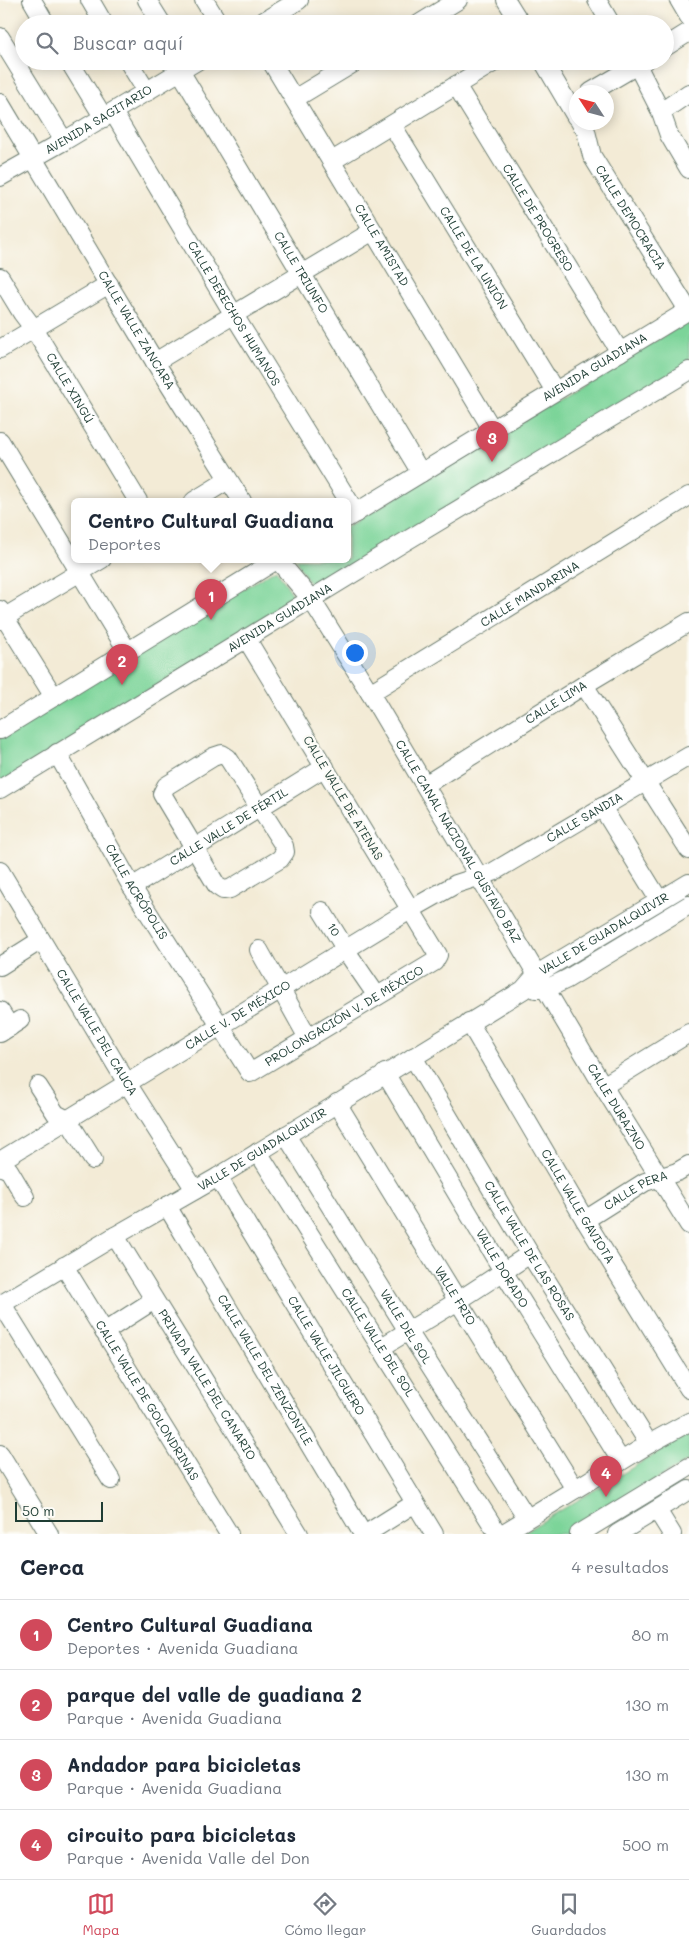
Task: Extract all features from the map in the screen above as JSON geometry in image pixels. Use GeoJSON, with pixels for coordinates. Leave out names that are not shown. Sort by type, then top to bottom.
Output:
{"type":"FeatureCollection","features":[{"type":"Feature","properties":{"kind":"street"},"geometry":{"type":"LineString","coordinates":[[32,0],[41,15]]}},
{"type":"Feature","properties":{"kind":"street"},"geometry":{"type":"LineString","coordinates":[[90,0],[99,15]]}},
{"type":"Feature","properties":{"kind":"street"},"geometry":{"type":"LineString","coordinates":[[147,0],[156,15]]}},
{"type":"Feature","properties":{"kind":"street"},"geometry":{"type":"LineString","coordinates":[[204,0],[213,15]]}},
{"type":"Feature","properties":{"kind":"street"},"geometry":{"type":"LineString","coordinates":[[275,15],[299,0]]}},
{"type":"Feature","properties":{"kind":"street"},"geometry":{"type":"LineString","coordinates":[[434,15],[458,0]]}},
{"type":"Feature","properties":{"kind":"street"},"geometry":{"type":"LineString","coordinates":[[506,0],[515,15]]}},
{"type":"Feature","properties":{"kind":"street"},"geometry":{"type":"LineString","coordinates":[[597,0],[606,15]]}},
{"type":"Feature","properties":{"kind":"street"},"geometry":{"type":"LineString","coordinates":[[679,0],[689,17]]}},
{"type":"Feature","properties":{"kind":"street"},"geometry":{"type":"LineString","coordinates":[[674,41],[689,32]]}},
{"type":"Feature","properties":{"kind":"street"},"geometry":{"type":"LineString","coordinates":[[0,37],[15,61]]}},
{"type":"Feature","properties":{"kind":"street"},"geometry":{"type":"LineString","coordinates":[[20,70],[64,141]]}},
{"type":"Feature","properties":{"kind":"street","name":"CALLE DERECHOS HUMANOS"},"geometry":{"type":"LineString","coordinates":[[76,70],[108,115],[234,315],[341,498]]}},
{"type":"Feature","properties":{"kind":"street"},"geometry":{"type":"LineString","coordinates":[[134,70],[147,92]]}},
{"type":"Feature","properties":{"kind":"street","name":"AVENIDA SAGITARIO"},"geometry":{"type":"LineString","coordinates":[[0,178],[147,92],[180,70]]}},
{"type":"Feature","properties":{"kind":"street","name":"CALLE TRIUNFO"},"geometry":{"type":"LineString","coordinates":[[191,70],[302,275],[421,473]]}},
{"type":"Feature","properties":{"kind":"street","name":"CALLE AMISTAD"},"geometry":{"type":"LineString","coordinates":[[277,70],[492,429]]}},
{"type":"Feature","properties":{"kind":"street"},"geometry":{"type":"LineString","coordinates":[[294,99],[342,70]]}},
{"type":"Feature","properties":{"kind":"street"},"geometry":{"type":"LineString","coordinates":[[332,161],[481,70]]}},
{"type":"Feature","properties":{"kind":"street"},"geometry":{"type":"LineString","coordinates":[[549,70],[569,100]]}},
{"type":"Feature","properties":{"kind":"street"},"geometry":{"type":"LineString","coordinates":[[602,85],[627,70]]}},
{"type":"Feature","properties":{"kind":"street"},"geometry":{"type":"LineString","coordinates":[[641,70],[661,112],[669,135],[689,169]]}},
{"type":"Feature","properties":{"kind":"street","name":"CALLE DE PROGRESO"},"geometry":{"type":"LineString","coordinates":[[456,85],[620,352]]}},
{"type":"Feature","properties":{"kind":"street"},"geometry":{"type":"LineString","coordinates":[[661,112],[689,93]]}},
{"type":"Feature","properties":{"kind":"street","name":"CALLE VALLE ZANCARA"},"geometry":{"type":"LineString","coordinates":[[0,104],[155,362],[240,498]]}},
{"type":"Feature","properties":{"kind":"street","name":"CALLE DE LA UNIÓN"},"geometry":{"type":"LineString","coordinates":[[392,125],[555,391]]}},
{"type":"Feature","properties":{"kind":"street","name":"CALLE DEMOCRACIA"},"geometry":{"type":"LineString","coordinates":[[585,130],[592,156],[688,310]]}},
{"type":"Feature","properties":{"kind":"street"},"geometry":{"type":"LineString","coordinates":[[155,362],[372,231]]}},
{"type":"Feature","properties":{"kind":"street","name":"CALLE XINGÚ"},"geometry":{"type":"LineString","coordinates":[[0,277],[22,313],[34,328],[136,498]]}},
{"type":"Feature","properties":{"kind":"street"},"geometry":{"type":"LineString","coordinates":[[0,350],[109,284]]}},
{"type":"Feature","properties":{"kind":"street","name":"AVENIDA GUADIANA"},"geometry":{"type":"LineString","coordinates":[[352,516],[688,310]]}},
{"type":"Feature","properties":{"kind":"street","name":"AVENIDA GUADIANA"},"geometry":{"type":"LineString","coordinates":[[0,789],[310,599],[689,371]]}},
{"type":"Feature","properties":{"kind":"street"},"geometry":{"type":"LineString","coordinates":[[0,441],[71,557]]}},
{"type":"Feature","properties":{"kind":"street"},"geometry":{"type":"LineString","coordinates":[[199,498],[228,480]]}},
{"type":"Feature","properties":{"kind":"street","name":"CALLE MANDARINA"},"geometry":{"type":"LineString","coordinates":[[370,693],[689,496]]}},
{"type":"Feature","properties":{"kind":"street"},"geometry":{"type":"LineString","coordinates":[[75,563],[128,652]]}},
{"type":"Feature","properties":{"kind":"street"},"geometry":{"type":"LineString","coordinates":[[54,697],[2,616],[95,563]]}},
{"type":"Feature","properties":{"kind":"street"},"geometry":{"type":"LineString","coordinates":[[0,730],[271,563]]}},
{"type":"Feature","properties":{"kind":"street"},"geometry":{"type":"LineString","coordinates":[[280,563],[310,599],[370,693]]}},
{"type":"Feature","properties":{"kind":"street","name":"CALLE LIMA"},"geometry":{"type":"LineString","coordinates":[[426,785],[584,685],[689,622]]}},
{"type":"Feature","properties":{"kind":"street","name":"CALLE VALLE DE ATENAS"},"geometry":{"type":"LineString","coordinates":[[246,638],[438,958]]}},
{"type":"Feature","properties":{"kind":"street"},"geometry":{"type":"LineString","coordinates":[[584,685],[689,850]]}},
{"type":"Feature","properties":{"kind":"street","name":"CALLE CANAL NACIONAL GUSTAVO BAZ"},"geometry":{"type":"LineString","coordinates":[[370,693],[542,981]]}},
{"type":"Feature","properties":{"kind":"street","name":"CALLE ACRÓPOLIS"},"geometry":{"type":"LineString","coordinates":[[57,753],[132,887],[250,1073]]}},
{"type":"Feature","properties":{"kind":"street"},"geometry":{"type":"LineString","coordinates":[[222,754],[228,758],[262,808],[284,846],[285,852],[280,859],[230,889],[223,890],[217,886],[194,848],[163,797],[162,792],[166,786],[213,757],[222,754]]}},
{"type":"Feature","properties":{"kind":"street","name":"CALLE SANDIA"},"geometry":{"type":"LineString","coordinates":[[478,876],[493,872],[689,756]]}},
{"type":"Feature","properties":{"kind":"street","name":"CALLE VALLE DE FÉRTIL"},"geometry":{"type":"LineString","coordinates":[[132,887],[262,808],[325,767]]}},
{"type":"Feature","properties":{"kind":"street"},"geometry":{"type":"LineString","coordinates":[[602,807],[659,900]]}},
{"type":"Feature","properties":{"kind":"street","name":"CALLE VALLE DEL CAUCA"},"geometry":{"type":"LineString","coordinates":[[0,872],[195,1190]]}},
{"type":"Feature","properties":{"kind":"street","name":"CALLE V. DE MÉXICO"},"geometry":{"type":"LineString","coordinates":[[0,1161],[222,1027],[410,910],[456,884],[478,876]]}},
{"type":"Feature","properties":{"kind":"street","name":"VALLE DE GUADALQUIVIR"},"geometry":{"type":"LineString","coordinates":[[1,1304],[218,1177],[469,1022],[542,981],[659,900],[689,884]]}},
{"type":"Feature","properties":{"kind":"street","name":"VALLE DE GUADALQUIVIR"},"geometry":{"type":"LineString","coordinates":[[542,981],[567,979],[689,905]]}},
{"type":"Feature","properties":{"kind":"street","name":"10"},"geometry":{"type":"LineString","coordinates":[[322,910],[346,950],[378,996]]}},
{"type":"Feature","properties":{"kind":"street"},"geometry":{"type":"LineString","coordinates":[[0,966],[41,940]]}},
{"type":"Feature","properties":{"kind":"street"},"geometry":{"type":"LineString","coordinates":[[263,957],[308,1038]]}},
{"type":"Feature","properties":{"kind":"street","name":"PROLONGACIÓN V. DE MÉXICO"},"geometry":{"type":"LineString","coordinates":[[250,1073],[438,958]]}},
{"type":"Feature","properties":{"kind":"street","name":"CALLE DURAZNO"},"geometry":{"type":"LineString","coordinates":[[542,981],[603,1086],[689,1225]]}},
{"type":"Feature","properties":{"kind":"street"},"geometry":{"type":"LineString","coordinates":[[0,1011],[10,1026]]}},
{"type":"Feature","properties":{"kind":"street","name":"CALLE VALLE GAVIOTA"},"geometry":{"type":"LineString","coordinates":[[469,1022],[585,1220],[689,1389]]}},
{"type":"Feature","properties":{"kind":"street"},"geometry":{"type":"LineString","coordinates":[[603,1086],[689,1033]]}},
{"type":"Feature","properties":{"kind":"street","name":"CALLE VALLE DE LAS ROSAS"},"geometry":{"type":"LineString","coordinates":[[413,1057],[530,1254],[649,1444]]}},
{"type":"Feature","properties":{"kind":"street","name":"VALLE DORADO"},"geometry":{"type":"LineString","coordinates":[[385,1073],[503,1270],[621,1461]]}},
{"type":"Feature","properties":{"kind":"street"},"geometry":{"type":"LineString","coordinates":[[38,1086],[56,1114],[68,1120],[93,1160]]}},
{"type":"Feature","properties":{"kind":"street","name":"VALLE FRIO"},"geometry":{"type":"LineString","coordinates":[[337,1103],[575,1489]]}},
{"type":"Feature","properties":{"kind":"street","name":"VALLE DEL SOL"},"geometry":{"type":"LineString","coordinates":[[286,1135],[408,1332],[527,1518]]}},
{"type":"Feature","properties":{"kind":"street","name":"CALLE VALLE DEL SOL"},"geometry":{"type":"LineString","coordinates":[[258,1152],[498,1534]]}},
{"type":"Feature","properties":{"kind":"street","name":"CALLE PERA"},"geometry":{"type":"LineString","coordinates":[[585,1220],[645,1182],[678,1172],[689,1165]]}},
{"type":"Feature","properties":{"kind":"street"},"geometry":{"type":"LineString","coordinates":[[0,1166],[8,1170],[25,1197]]}},
{"type":"Feature","properties":{"kind":"street","name":"CALLE VALLE JILGUERO"},"geometry":{"type":"LineString","coordinates":[[218,1177],[434,1534]]}},
{"type":"Feature","properties":{"kind":"street","name":"CALLE VALLE DEL ZENZONTLE"},"geometry":{"type":"LineString","coordinates":[[167,1206],[354,1520],[364,1532],[369,1532],[415,1502]]}},
{"type":"Feature","properties":{"kind":"street","name":"PRIVADA VALLE DEL CANARIO"},"geometry":{"type":"LineString","coordinates":[[115,1236],[298,1534]]}},
{"type":"Feature","properties":{"kind":"street"},"geometry":{"type":"LineString","coordinates":[[380,1348],[458,1301],[530,1254]]}},
{"type":"Feature","properties":{"kind":"street","name":"CALLE VALLE DE GOLONDRINAS"},"geometry":{"type":"LineString","coordinates":[[64,1266],[229,1534]]}},
{"type":"Feature","properties":{"kind":"street"},"geometry":{"type":"LineString","coordinates":[[104,1332],[154,1300]]}},
{"type":"Feature","properties":{"kind":"street"},"geometry":{"type":"LineString","coordinates":[[1,1304],[111,1480]]}},
{"type":"Feature","properties":{"kind":"street"},"geometry":{"type":"LineString","coordinates":[[502,1534],[649,1444],[689,1422]]}},
{"type":"Feature","properties":{"kind":"street"},"geometry":{"type":"LineString","coordinates":[[1,1458],[49,1534]]}},
{"type":"Feature","properties":{"kind":"street"},"geometry":{"type":"LineString","coordinates":[[579,1534],[689,1467]]}},
{"type":"Feature","properties":{"kind":"street"},"geometry":{"type":"LineString","coordinates":[[617,1534],[689,1490]]}},
{"type":"Feature","properties":{"kind":"street"},"geometry":{"type":"LineString","coordinates":[[657,1510],[672,1534]]}},
{"type":"Feature","properties":{"kind":"green space"},"geometry":{"type":"Polygon","coordinates":[[[689,321],[689,364],[314,591],[297,563],[351,563],[351,525],[689,321]]]}},
{"type":"Feature","properties":{"kind":"green space"},"geometry":{"type":"Polygon","coordinates":[[[276,569],[295,598],[0,786],[0,738],[276,569]]]}},
{"type":"Feature","properties":{"kind":"green space"},"geometry":{"type":"Polygon","coordinates":[[[689,1434],[689,1460],[567,1534],[521,1534],[689,1434]]]}},
{"type":"Feature","properties":{"kind":"place","name":"Andador para bicicletas"},"geometry":{"type":"Point","coordinates":[492,462]}},
{"type":"Feature","properties":{"kind":"place","name":"Centro Cultural Guadiana"},"geometry":{"type":"Point","coordinates":[211,620]}},
{"type":"Feature","properties":{"kind":"place","name":"parque del valle de guadiana 2"},"geometry":{"type":"Point","coordinates":[122,685]}},
{"type":"Feature","properties":{"kind":"place","name":"circuito para bicicletas"},"geometry":{"type":"Point","coordinates":[606,1497]}}]}
